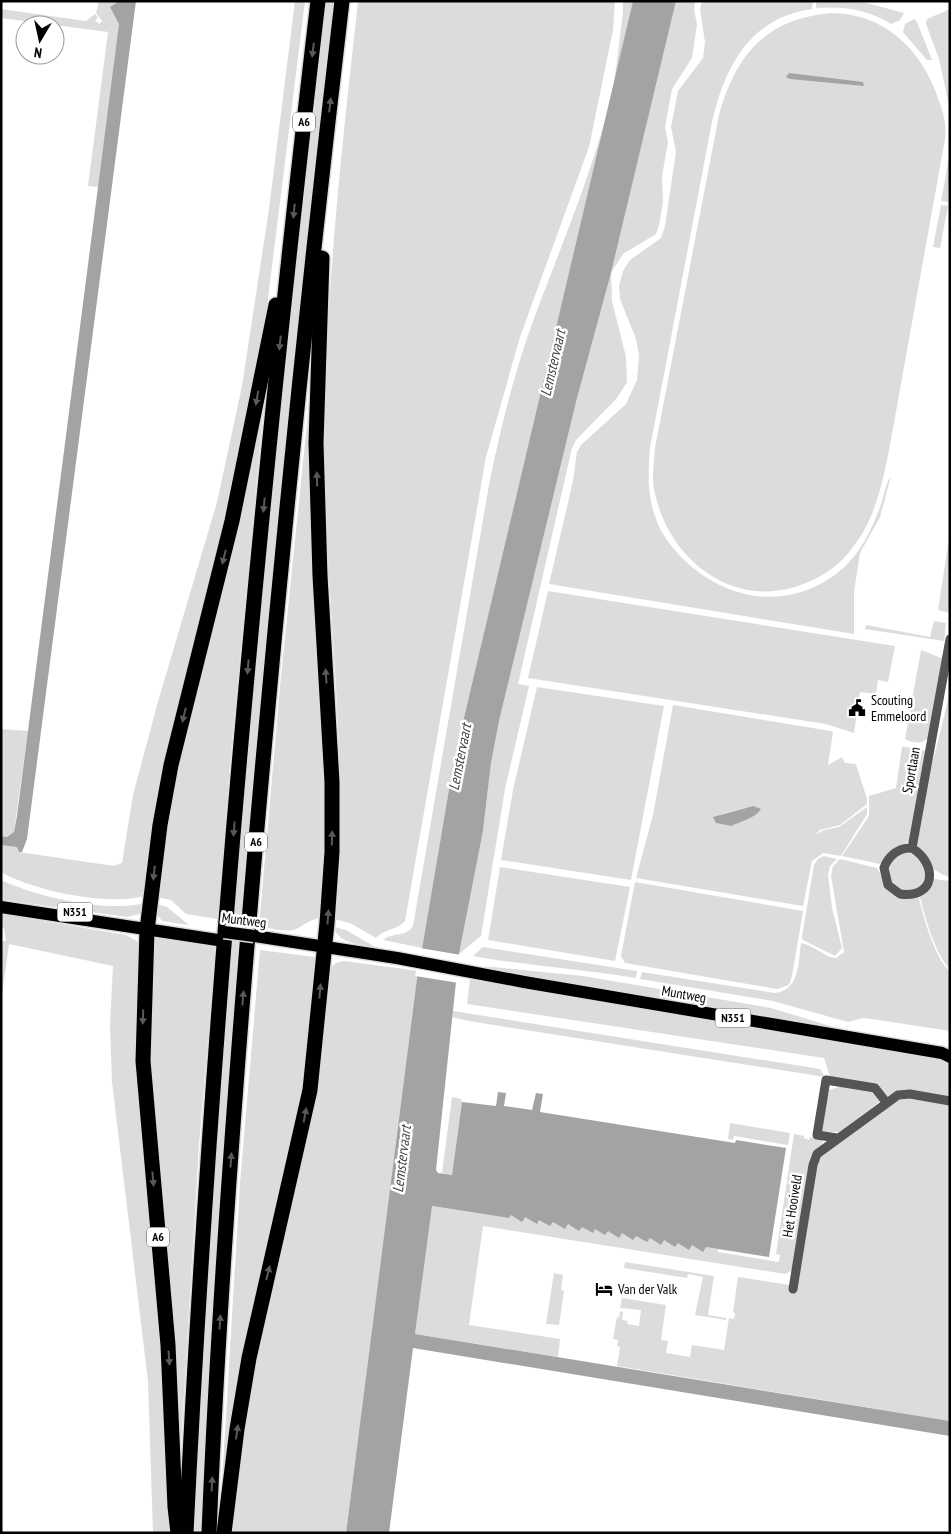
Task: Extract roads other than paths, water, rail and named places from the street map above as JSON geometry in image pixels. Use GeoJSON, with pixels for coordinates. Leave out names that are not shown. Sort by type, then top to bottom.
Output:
{"type":"FeatureCollection","features":[{"type":"Feature","properties":{"kind":"highway","name":"A6"},"geometry":{"type":"LineString","coordinates":[[186,1533],[201,1259],[227,904],[260,541],[318,1]]}},
{"type":"Feature","properties":{"kind":"highway","name":"A6"},"geometry":{"type":"LineString","coordinates":[[210,1533],[227,1214],[252,891],[279,585],[342,1]]}},
{"type":"Feature","properties":{"kind":"highway","name":"A6"},"geometry":{"type":"LineString","coordinates":[[224,1533],[236,1437],[249,1358],[310,1090],[325,951],[332,808],[319,558],[316,450],[324,154]]}},
{"type":"Feature","properties":{"kind":"highway","name":"A6"},"geometry":{"type":"LineString","coordinates":[[178,1533],[175,1507],[168,1346],[144,1071],[143,1018],[148,926],[160,826],[172,765],[232,520],[269,333],[291,243]]}},
{"type":"Feature","properties":{"kind":"main road","name":"Muntweg"},"geometry":{"type":"LineString","coordinates":[[1,902],[148,926]]}},
{"type":"Feature","properties":{"kind":"main road","name":"Muntweg"},"geometry":{"type":"LineString","coordinates":[[1,907],[273,943],[481,974],[947,1054]]}},
{"type":"Feature","properties":{"kind":"street","name":"Sportlaan"},"geometry":{"type":"LineString","coordinates":[[912,848],[950,639]]}},
{"type":"Feature","properties":{"kind":"street"},"geometry":{"type":"LineString","coordinates":[[912,848],[929,868],[930,878],[924,888],[918,892],[900,894],[888,885],[884,868],[893,854],[902,849],[912,848]]}},
{"type":"Feature","properties":{"kind":"street"},"geometry":{"type":"LineString","coordinates":[[837,1138],[817,1135],[826,1080],[874,1088],[886,1102]]}},
{"type":"Feature","properties":{"kind":"street","name":"Het Hooiveld"},"geometry":{"type":"LineString","coordinates":[[793,1289],[814,1161],[819,1152],[898,1095],[906,1094],[950,1100]]}},
{"type":"Feature","properties":{"kind":"water"},"geometry":{"type":"Polygon","coordinates":[[[119,1],[136,1],[27,839],[22,852],[19,852],[17,847],[1,845],[1,836],[7,837],[14,832],[17,816],[119,24],[110,7],[119,1]]]}},
{"type":"Feature","properties":{"kind":"water","name":"Lemstervaart"},"geometry":{"type":"Polygon","coordinates":[[[633,1],[676,1],[611,273],[576,402],[499,721],[491,763],[483,831],[459,954],[436,1170],[438,1173],[452,1175],[462,1102],[496,1106],[498,1092],[506,1093],[504,1106],[532,1110],[536,1093],[543,1094],[540,1112],[735,1143],[736,1140],[786,1148],[769,1257],[706,1247],[703,1252],[692,1245],[689,1250],[678,1243],[675,1247],[664,1240],[661,1245],[650,1238],[647,1242],[636,1236],[633,1240],[622,1233],[619,1238],[608,1231],[605,1235],[595,1229],[593,1233],[582,1227],[579,1231],[568,1224],[565,1229],[553,1222],[550,1226],[539,1220],[537,1224],[525,1217],[522,1222],[511,1215],[509,1218],[432,1206],[415,1334],[950,1421],[950,1436],[413,1348],[389,1533],[346,1533],[417,979],[454,760],[633,1]]]}},
{"type":"Feature","properties":{"kind":"water"},"geometry":{"type":"Polygon","coordinates":[[[789,73],[863,82],[864,86],[790,79],[786,77],[789,73]]]}},
{"type":"Feature","properties":{"kind":"water"},"geometry":{"type":"Polygon","coordinates":[[[753,806],[761,809],[751,817],[731,826],[716,823],[713,817],[753,806]]]}},
{"type":"Feature","properties":{"kind":"place","name":"Scouting Emmeloord"},"geometry":{"type":"Point","coordinates":[857,708]}},
{"type":"Feature","properties":{"kind":"place","name":"Van der Valk"},"geometry":{"type":"Point","coordinates":[604,1289]}}]}
